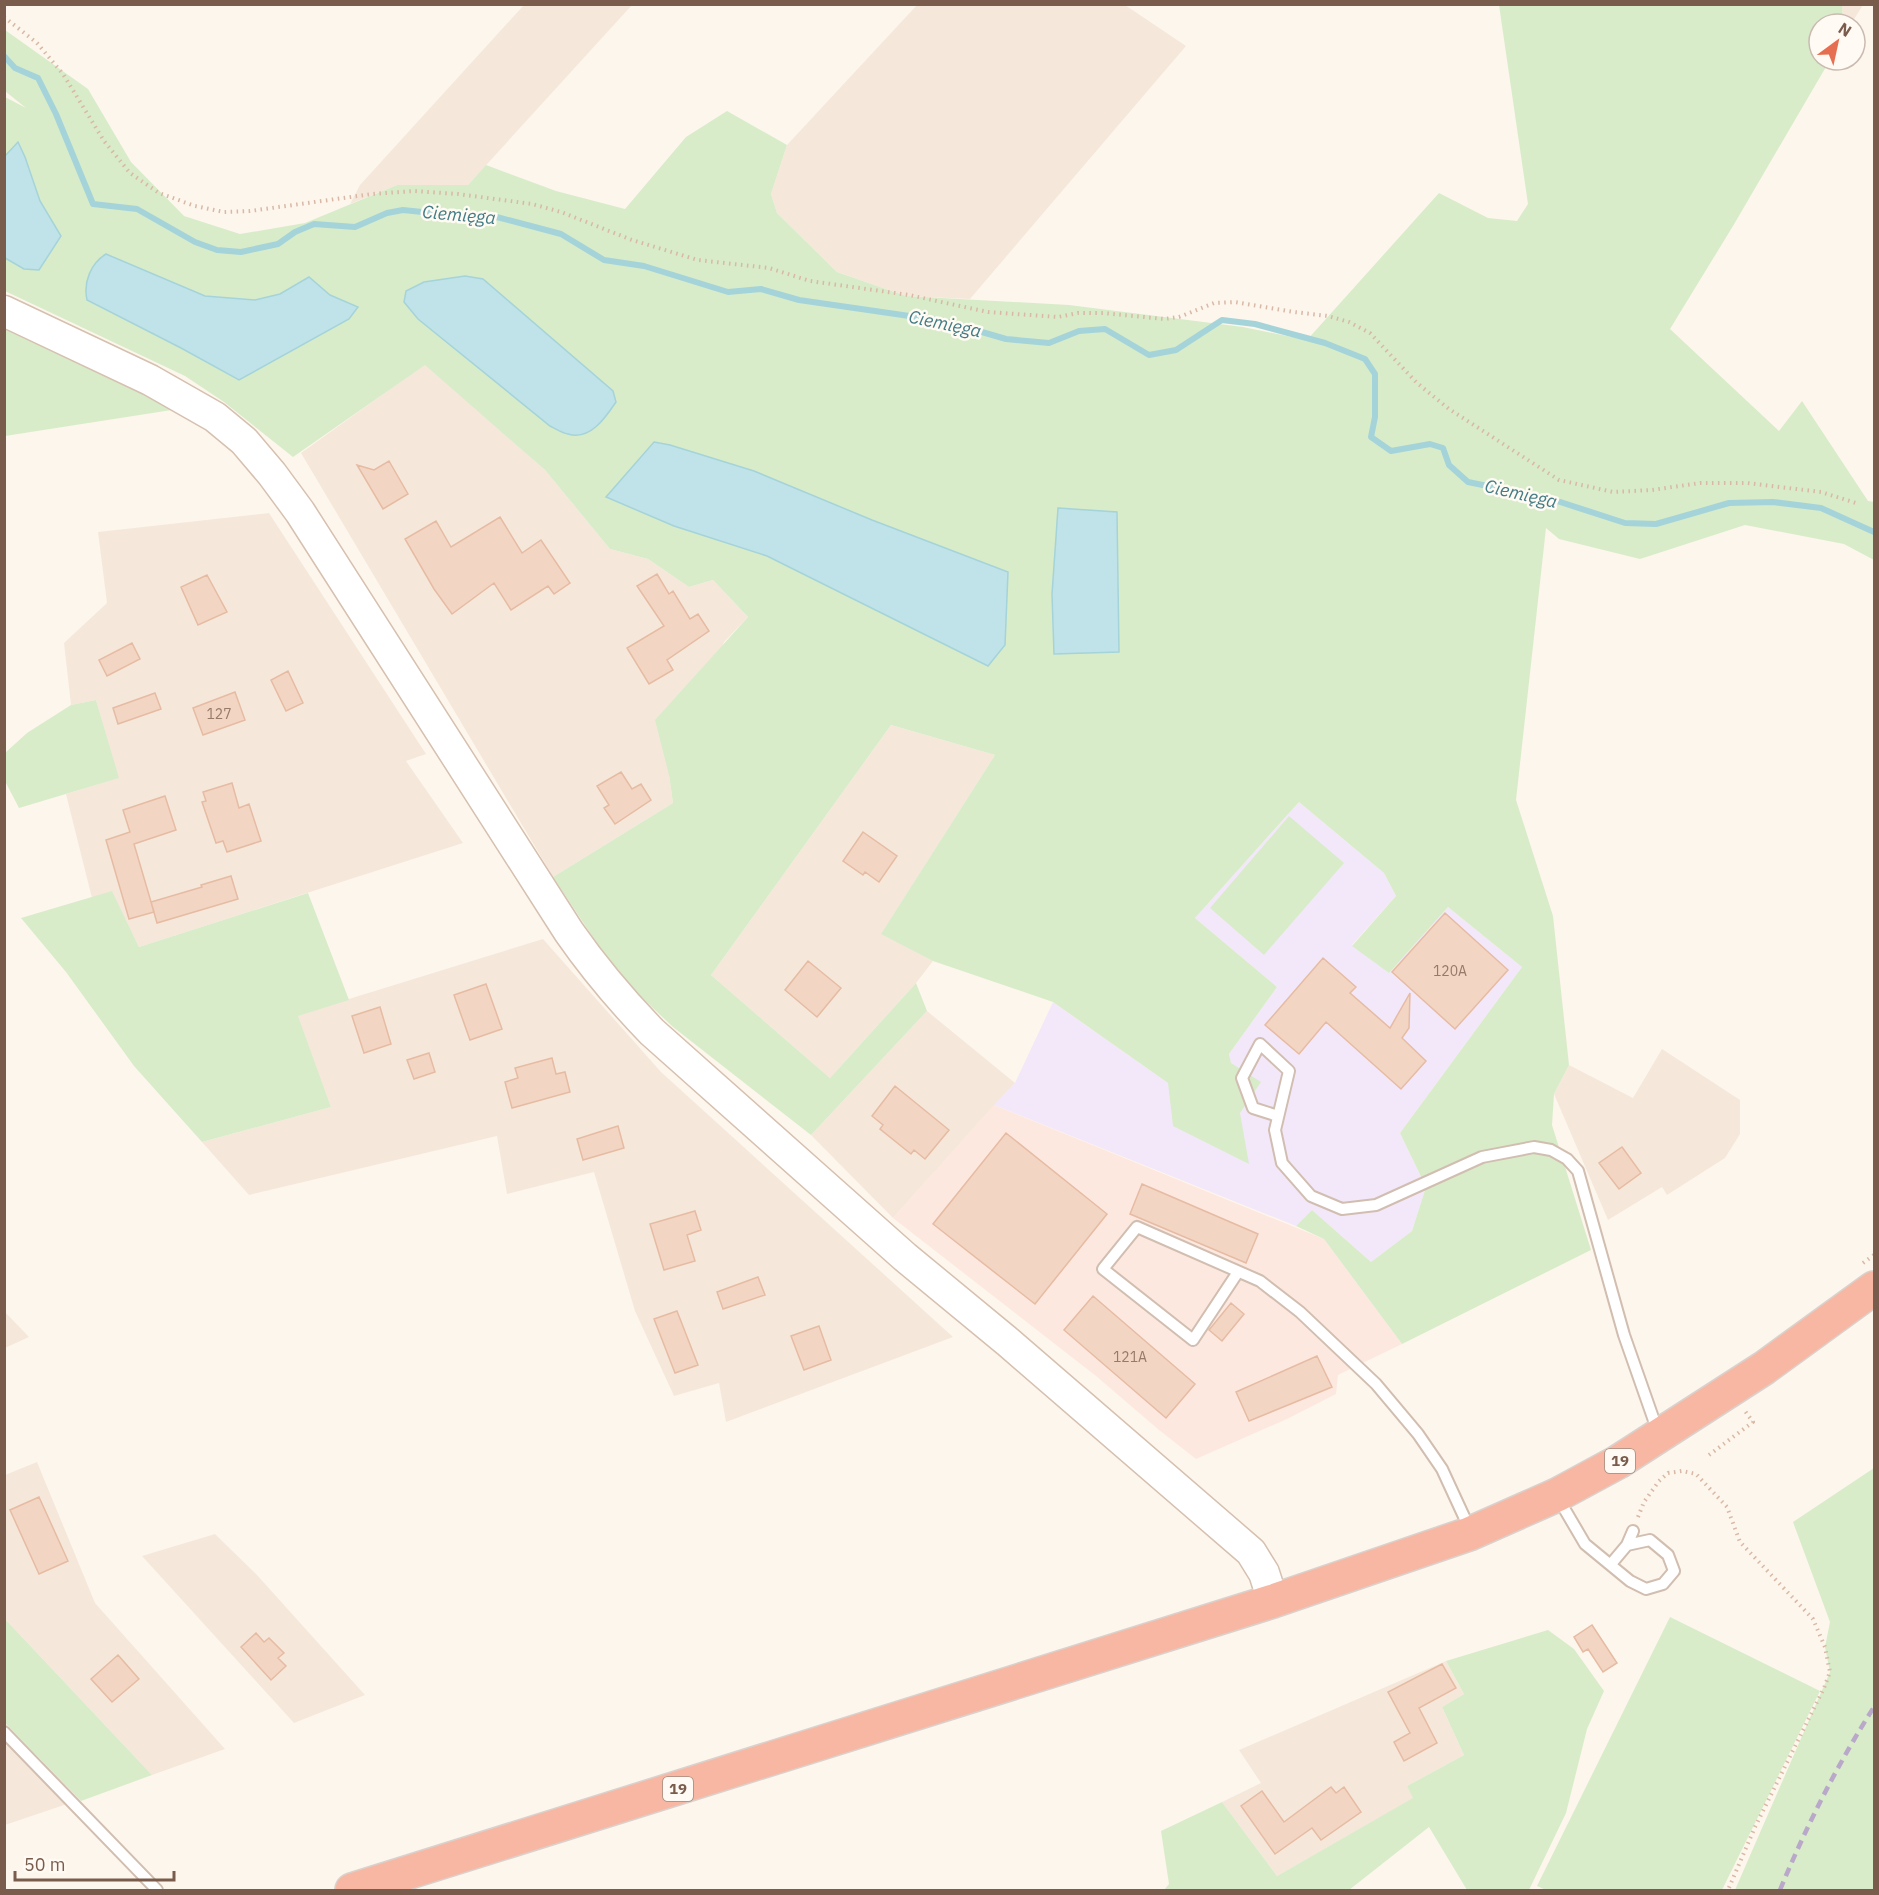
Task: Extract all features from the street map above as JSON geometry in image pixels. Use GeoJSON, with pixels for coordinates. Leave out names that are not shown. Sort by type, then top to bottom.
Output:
{"type":"FeatureCollection","features":[{"type":"Feature","properties":{"kind":"highway","name":"19"},"geometry":{"type":"LineString","coordinates":[[352,1890],[1273,1601],[1469,1534],[1557,1495],[1618,1462],[1764,1368],[1875,1288]]}},
{"type":"Feature","properties":{"kind":"street"},"geometry":{"type":"LineString","coordinates":[[4,311],[150,380],[198,406],[243,441],[272,474],[300,512],[568,932],[617,997],[652,1032],[905,1257],[986,1323],[1239,1541],[1258,1561],[1273,1601]]}},
{"type":"Feature","properties":{"kind":"lane"},"geometry":{"type":"LineString","coordinates":[[1278,1116],[1253,1108],[1242,1078],[1260,1044],[1289,1071],[1275,1130],[1282,1163],[1311,1196],[1342,1209],[1376,1205],[1482,1157],[1534,1147],[1551,1150],[1572,1163],[1578,1172],[1624,1335],[1659,1436]]}},
{"type":"Feature","properties":{"kind":"lane"},"geometry":{"type":"LineString","coordinates":[[1238,1272],[1193,1340],[1103,1269],[1137,1227],[1260,1281],[1300,1312],[1376,1384],[1418,1434],[1442,1469],[1466,1521],[1469,1534]]}},
{"type":"Feature","properties":{"kind":"lane"},"geometry":{"type":"LineString","coordinates":[[1557,1495],[1585,1544],[1630,1581],[1646,1589],[1663,1584],[1674,1571],[1668,1555],[1650,1540],[1627,1545]]}},
{"type":"Feature","properties":{"kind":"lane"},"geometry":{"type":"LineString","coordinates":[[1611,1564],[1627,1545],[1633,1531]]}},
{"type":"Feature","properties":{"kind":"lane"},"geometry":{"type":"LineString","coordinates":[[4,1732],[157,1890]]}},
{"type":"Feature","properties":{"kind":"path"},"geometry":{"type":"LineString","coordinates":[[4,17],[36,43],[63,74],[104,141],[130,173],[159,193],[195,206],[224,212],[250,211],[372,194],[414,191],[458,194],[532,204],[561,212],[632,240],[698,260],[769,268],[810,280],[909,295],[988,312],[1058,317],[1078,313],[1102,313],[1164,319],[1214,303],[1235,302],[1328,316],[1349,322],[1370,333],[1417,383],[1449,409],[1559,480],[1613,492],[1652,490],[1700,483],[1747,483],[1821,492],[1856,503]]}},
{"type":"Feature","properties":{"kind":"path"},"geometry":{"type":"LineString","coordinates":[[1633,1531],[1644,1502],[1659,1481],[1668,1473],[1682,1471],[1696,1474],[1727,1507],[1740,1542],[1813,1619],[1825,1647],[1830,1672],[1824,1688],[1755,1827],[1728,1890]]}},
{"type":"Feature","properties":{"kind":"shaded area"},"geometry":{"type":"Polygon","coordinates":[[[524,5],[632,5],[468,185],[397,185],[350,204],[360,185],[524,5]]]}},
{"type":"Feature","properties":{"kind":"shaded area"},"geometry":{"type":"Polygon","coordinates":[[[917,5],[1125,5],[1186,46],[970,299],[906,296],[837,272],[777,213],[771,194],[787,145],[917,5]]]}},
{"type":"Feature","properties":{"kind":"shaded area"},"geometry":{"type":"Polygon","coordinates":[[[1842,5],[1863,5],[1859,12],[1842,12],[1842,5]]]}},
{"type":"Feature","properties":{"kind":"shaded area"},"geometry":{"type":"Polygon","coordinates":[[[425,364],[545,470],[610,549],[648,559],[689,587],[713,580],[748,617],[724,642],[669,775],[673,803],[553,877],[301,453],[425,364]]]}},
{"type":"Feature","properties":{"kind":"shaded area"},"geometry":{"type":"Polygon","coordinates":[[[269,513],[426,754],[406,761],[463,843],[139,947],[112,892],[92,898],[66,794],[118,778],[96,700],[71,705],[64,643],[107,603],[98,532],[269,513]]]}},
{"type":"Feature","properties":{"kind":"shaded area"},"geometry":{"type":"Polygon","coordinates":[[[891,725],[995,755],[882,933],[933,961],[830,1078],[711,975],[891,725]]]}},
{"type":"Feature","properties":{"kind":"shaded area"},"geometry":{"type":"Polygon","coordinates":[[[1299,802],[1384,873],[1396,896],[1352,945],[1389,973],[1448,907],[1522,967],[1400,1133],[1426,1187],[1412,1231],[1371,1262],[1312,1210],[1296,1226],[994,1105],[1015,1083],[1053,1002],[1168,1083],[1248,1164],[1229,1054],[1277,987],[1195,918],[1299,802]]]}},
{"type":"Feature","properties":{"kind":"shaded area"},"geometry":{"type":"Polygon","coordinates":[[[543,939],[661,1072],[953,1337],[726,1422],[719,1383],[674,1396],[635,1311],[594,1172],[507,1194],[497,1136],[249,1195],[202,1142],[331,1107],[297,1015],[543,939]]]}},
{"type":"Feature","properties":{"kind":"shaded area"},"geometry":{"type":"Polygon","coordinates":[[[927,1011],[1015,1083],[893,1218],[811,1135],[927,1011]]]}},
{"type":"Feature","properties":{"kind":"shaded area"},"geometry":{"type":"Polygon","coordinates":[[[1662,1049],[1740,1100],[1740,1134],[1725,1158],[1667,1195],[1662,1187],[1608,1220],[1554,1094],[1569,1065],[1633,1098],[1662,1049]]]}},
{"type":"Feature","properties":{"kind":"shaded area"},"geometry":{"type":"Polygon","coordinates":[[[994,1105],[1324,1239],[1402,1344],[1338,1375],[1336,1394],[1287,1419],[1196,1459],[1096,1376],[893,1218],[994,1105]]]}},
{"type":"Feature","properties":{"kind":"shaded area"},"geometry":{"type":"Polygon","coordinates":[[[4,1311],[29,1337],[5,1348],[4,1348],[4,1311]]]}},
{"type":"Feature","properties":{"kind":"shaded area"},"geometry":{"type":"Polygon","coordinates":[[[37,1462],[95,1603],[225,1749],[152,1775],[5,1619],[5,1475],[37,1462]]]}},
{"type":"Feature","properties":{"kind":"shaded area"},"geometry":{"type":"Polygon","coordinates":[[[215,1534],[257,1575],[365,1695],[294,1723],[142,1556],[215,1534]]]}},
{"type":"Feature","properties":{"kind":"shaded area"},"geometry":{"type":"Polygon","coordinates":[[[1446,1661],[1464,1694],[1442,1707],[1464,1755],[1407,1786],[1414,1798],[1277,1876],[1222,1802],[1261,1783],[1239,1750],[1446,1661]]]}},
{"type":"Feature","properties":{"kind":"shaded area"},"geometry":{"type":"Polygon","coordinates":[[[5,1740],[67,1804],[5,1825],[5,1740]]]}},
{"type":"Feature","properties":{"kind":"green space"},"geometry":{"type":"Polygon","coordinates":[[[1499,5],[1842,5],[1842,12],[1807,12],[1807,72],[1823,72],[1670,329],[1779,431],[1802,401],[1868,501],[1874,502],[1874,560],[1844,544],[1745,525],[1640,559],[1559,539],[1546,528],[1516,800],[1553,916],[1569,1065],[1554,1094],[1552,1125],[1591,1250],[1402,1344],[1324,1239],[1296,1226],[1312,1210],[1371,1262],[1412,1231],[1426,1187],[1400,1133],[1522,967],[1448,907],[1389,973],[1352,946],[1396,896],[1384,873],[1299,802],[1195,918],[1277,987],[1229,1054],[1231,1063],[1261,1082],[1240,1113],[1249,1164],[1173,1126],[1168,1083],[1053,1002],[933,961],[881,934],[995,755],[891,725],[711,975],[830,1078],[916,983],[927,1011],[811,1135],[673,1027],[634,990],[612,966],[553,877],[673,803],[669,775],[655,720],[748,617],[713,580],[689,587],[648,559],[610,549],[545,470],[425,365],[293,457],[224,402],[185,376],[5,291],[5,97],[26,108],[5,91],[5,30],[88,89],[131,162],[184,216],[240,234],[305,223],[397,185],[468,185],[486,165],[556,191],[625,209],[686,137],[727,111],[787,145],[771,194],[777,213],[837,272],[906,296],[1069,305],[1243,327],[1307,340],[1439,193],[1488,218],[1517,221],[1528,204],[1499,5]],[[106,254],[181,348],[239,380],[358,307],[330,295],[309,277],[280,294],[255,300],[205,296],[106,254]]]}},
{"type":"Feature","properties":{"kind":"green space"},"geometry":{"type":"Polygon","coordinates":[[[4,324],[178,409],[5,436],[4,324]]]}},
{"type":"Feature","properties":{"kind":"green space"},"geometry":{"type":"Polygon","coordinates":[[[96,700],[119,778],[19,808],[5,781],[5,753],[27,733],[71,705],[96,700]]]}},
{"type":"Feature","properties":{"kind":"green space"},"geometry":{"type":"Polygon","coordinates":[[[1289,816],[1344,863],[1264,955],[1210,908],[1289,816]]]}},
{"type":"Feature","properties":{"kind":"green space"},"geometry":{"type":"Polygon","coordinates":[[[112,891],[139,947],[308,893],[349,1000],[298,1016],[331,1107],[202,1142],[134,1066],[66,972],[21,918],[112,891]]]}},
{"type":"Feature","properties":{"kind":"green space"},"geometry":{"type":"Polygon","coordinates":[[[1874,1468],[1874,1890],[1735,1890],[1830,1672],[1825,1647],[1830,1622],[1793,1522],[1874,1468]]]}},
{"type":"Feature","properties":{"kind":"green space"},"geometry":{"type":"Polygon","coordinates":[[[1670,1617],[1820,1691],[1722,1890],[1546,1890],[1537,1886],[1670,1617]]]}},
{"type":"Feature","properties":{"kind":"green space"},"geometry":{"type":"Polygon","coordinates":[[[4,1619],[152,1775],[81,1801],[5,1723],[4,1619]]]}},
{"type":"Feature","properties":{"kind":"green space"},"geometry":{"type":"Polygon","coordinates":[[[1548,1630],[1574,1649],[1604,1691],[1587,1729],[1566,1813],[1529,1890],[1467,1890],[1429,1827],[1349,1890],[1164,1890],[1169,1884],[1161,1831],[1222,1802],[1277,1876],[1413,1798],[1407,1786],[1464,1755],[1442,1707],[1464,1694],[1446,1661],[1548,1630]]]}},
{"type":"Feature","properties":{"kind":"water"},"geometry":{"type":"Polygon","coordinates":[[[18,142],[40,201],[61,236],[39,270],[24,269],[5,258],[5,156],[18,142]]]}},
{"type":"Feature","properties":{"kind":"water"},"geometry":{"type":"Polygon","coordinates":[[[106,254],[205,296],[255,300],[280,294],[309,277],[330,295],[358,307],[349,319],[239,380],[87,300],[86,286],[89,274],[96,262],[106,254]]]}},
{"type":"Feature","properties":{"kind":"water"},"geometry":{"type":"Polygon","coordinates":[[[465,276],[483,279],[613,391],[616,402],[596,426],[590,431],[576,435],[564,433],[550,426],[418,319],[404,302],[406,291],[424,282],[465,276]]]}},
{"type":"Feature","properties":{"kind":"water"},"geometry":{"type":"Polygon","coordinates":[[[654,442],[754,471],[872,520],[1008,572],[1005,645],[988,666],[767,556],[674,526],[606,497],[654,442]]]}},
{"type":"Feature","properties":{"kind":"water"},"geometry":{"type":"Polygon","coordinates":[[[1058,508],[1117,512],[1119,652],[1054,654],[1052,594],[1058,508]]]}},
{"type":"Feature","properties":{"kind":"building"},"geometry":{"type":"Polygon","coordinates":[[[389,461],[408,494],[383,509],[357,465],[374,470],[389,461]]]}},
{"type":"Feature","properties":{"kind":"building"},"geometry":{"type":"Polygon","coordinates":[[[500,517],[522,553],[541,540],[570,583],[554,594],[548,586],[511,610],[494,583],[452,614],[434,589],[405,539],[436,521],[451,547],[500,517]]]}},
{"type":"Feature","properties":{"kind":"building"},"geometry":{"type":"Polygon","coordinates":[[[657,574],[669,594],[673,591],[690,619],[698,614],[709,631],[667,660],[673,670],[649,684],[627,648],[664,626],[637,586],[657,574]]]}},
{"type":"Feature","properties":{"kind":"building"},"geometry":{"type":"Polygon","coordinates":[[[207,575],[227,612],[198,625],[181,587],[207,575]]]}},
{"type":"Feature","properties":{"kind":"building"},"geometry":{"type":"Polygon","coordinates":[[[132,643],[140,659],[107,676],[99,660],[132,643]]]}},
{"type":"Feature","properties":{"kind":"building"},"geometry":{"type":"Polygon","coordinates":[[[288,671],[303,703],[286,711],[271,680],[288,671]]]}},
{"type":"Feature","properties":{"kind":"building"},"geometry":{"type":"Polygon","coordinates":[[[235,692],[245,720],[203,735],[193,708],[235,692]]]}},
{"type":"Feature","properties":{"kind":"building"},"geometry":{"type":"Polygon","coordinates":[[[155,693],[161,709],[118,724],[113,708],[155,693]]]}},
{"type":"Feature","properties":{"kind":"building"},"geometry":{"type":"Polygon","coordinates":[[[621,772],[632,789],[641,784],[651,800],[615,824],[604,808],[609,805],[597,786],[621,772]]]}},
{"type":"Feature","properties":{"kind":"building"},"geometry":{"type":"Polygon","coordinates":[[[232,783],[239,808],[249,804],[261,841],[227,852],[223,841],[216,843],[202,802],[206,801],[203,792],[232,783]]]}},
{"type":"Feature","properties":{"kind":"building"},"geometry":{"type":"Polygon","coordinates":[[[165,796],[176,830],[134,844],[154,912],[129,919],[106,840],[130,832],[123,810],[165,796]]]}},
{"type":"Feature","properties":{"kind":"building"},"geometry":{"type":"Polygon","coordinates":[[[863,832],[897,856],[879,882],[865,872],[863,875],[843,861],[863,832]]]}},
{"type":"Feature","properties":{"kind":"building"},"geometry":{"type":"Polygon","coordinates":[[[231,876],[238,899],[157,923],[151,902],[231,876]]]}},
{"type":"Feature","properties":{"kind":"building"},"geometry":{"type":"Polygon","coordinates":[[[1445,913],[1508,970],[1455,1029],[1392,972],[1445,913]]]}},
{"type":"Feature","properties":{"kind":"building"},"geometry":{"type":"Polygon","coordinates":[[[1323,958],[1356,987],[1350,993],[1390,1028],[1410,993],[1409,1028],[1402,1038],[1426,1061],[1401,1089],[1326,1022],[1299,1054],[1265,1025],[1323,958]]]}},
{"type":"Feature","properties":{"kind":"building"},"geometry":{"type":"Polygon","coordinates":[[[808,961],[841,988],[817,1017],[785,990],[808,961]]]}},
{"type":"Feature","properties":{"kind":"building"},"geometry":{"type":"Polygon","coordinates":[[[486,984],[502,1029],[470,1040],[454,995],[486,984]]]}},
{"type":"Feature","properties":{"kind":"building"},"geometry":{"type":"Polygon","coordinates":[[[380,1007],[391,1044],[364,1053],[352,1016],[380,1007]]]}},
{"type":"Feature","properties":{"kind":"building"},"geometry":{"type":"Polygon","coordinates":[[[429,1053],[435,1072],[414,1079],[407,1060],[429,1053]]]}},
{"type":"Feature","properties":{"kind":"building"},"geometry":{"type":"Polygon","coordinates":[[[552,1058],[556,1074],[565,1072],[570,1092],[512,1108],[505,1082],[518,1078],[515,1068],[552,1058]]]}},
{"type":"Feature","properties":{"kind":"building"},"geometry":{"type":"Polygon","coordinates":[[[895,1086],[949,1130],[925,1159],[914,1150],[911,1154],[880,1129],[883,1125],[872,1116],[895,1086]]]}},
{"type":"Feature","properties":{"kind":"building"},"geometry":{"type":"Polygon","coordinates":[[[618,1126],[624,1148],[583,1160],[577,1139],[618,1126]]]}},
{"type":"Feature","properties":{"kind":"building"},"geometry":{"type":"Polygon","coordinates":[[[1006,1133],[1107,1214],[1035,1304],[933,1224],[1006,1133]]]}},
{"type":"Feature","properties":{"kind":"building"},"geometry":{"type":"Polygon","coordinates":[[[1622,1147],[1641,1173],[1619,1189],[1599,1163],[1622,1147]]]}},
{"type":"Feature","properties":{"kind":"building"},"geometry":{"type":"Polygon","coordinates":[[[1142,1184],[1258,1234],[1246,1263],[1130,1214],[1142,1184]]]}},
{"type":"Feature","properties":{"kind":"building"},"geometry":{"type":"Polygon","coordinates":[[[695,1211],[701,1230],[687,1235],[695,1261],[664,1270],[650,1224],[695,1211]]]}},
{"type":"Feature","properties":{"kind":"building"},"geometry":{"type":"Polygon","coordinates":[[[758,1277],[765,1295],[723,1309],[717,1292],[758,1277]]]}},
{"type":"Feature","properties":{"kind":"building"},"geometry":{"type":"Polygon","coordinates":[[[1093,1296],[1195,1384],[1166,1418],[1064,1330],[1093,1296]]]}},
{"type":"Feature","properties":{"kind":"building"},"geometry":{"type":"Polygon","coordinates":[[[1231,1303],[1244,1314],[1222,1341],[1209,1330],[1231,1303]]]}},
{"type":"Feature","properties":{"kind":"building"},"geometry":{"type":"Polygon","coordinates":[[[677,1311],[698,1365],[675,1373],[654,1319],[677,1311]]]}},
{"type":"Feature","properties":{"kind":"building"},"geometry":{"type":"Polygon","coordinates":[[[819,1326],[831,1360],[804,1370],[791,1336],[819,1326]]]}},
{"type":"Feature","properties":{"kind":"building"},"geometry":{"type":"Polygon","coordinates":[[[1317,1356],[1332,1387],[1249,1421],[1236,1392],[1317,1356]]]}},
{"type":"Feature","properties":{"kind":"building"},"geometry":{"type":"Polygon","coordinates":[[[39,1497],[68,1561],[39,1574],[10,1510],[39,1497]]]}},
{"type":"Feature","properties":{"kind":"building"},"geometry":{"type":"Polygon","coordinates":[[[1592,1625],[1617,1663],[1603,1672],[1588,1649],[1583,1652],[1574,1637],[1592,1625]]]}},
{"type":"Feature","properties":{"kind":"building"},"geometry":{"type":"Polygon","coordinates":[[[256,1633],[264,1642],[269,1638],[284,1653],[278,1658],[286,1666],[271,1680],[241,1647],[256,1633]]]}},
{"type":"Feature","properties":{"kind":"building"},"geometry":{"type":"Polygon","coordinates":[[[118,1655],[139,1679],[112,1702],[91,1679],[118,1655]]]}},
{"type":"Feature","properties":{"kind":"building"},"geometry":{"type":"Polygon","coordinates":[[[1442,1664],[1456,1688],[1419,1708],[1437,1743],[1404,1761],[1394,1742],[1410,1733],[1388,1692],[1442,1664]]]}},
{"type":"Feature","properties":{"kind":"building"},"geometry":{"type":"Polygon","coordinates":[[[1331,1787],[1336,1793],[1344,1787],[1361,1812],[1321,1840],[1312,1828],[1275,1854],[1241,1806],[1262,1791],[1284,1822],[1331,1787]]]}},
{"type":"Feature","properties":{"kind":"waterway","name":"Ciemięga"},"geometry":{"type":"LineString","coordinates":[[4,56],[15,68],[38,78],[56,114],[93,204],[137,209],[195,242],[217,250],[241,252],[278,244],[295,232],[314,224],[355,227],[387,213],[403,210],[493,216],[561,234],[604,260],[644,266],[728,292],[761,289],[799,300],[944,321],[1006,339],[1049,343],[1079,331],[1105,329],[1149,355],[1176,350],[1222,320],[1255,324],[1325,343],[1365,359],[1375,374],[1375,417],[1371,437],[1391,451],[1430,444],[1443,448],[1449,465],[1468,482],[1551,499],[1625,523],[1656,524],[1729,503],[1773,502],[1821,508],[1874,532]]}},
{"type":"Feature","properties":{"kind":"railway"},"geometry":{"type":"LineString","coordinates":[[1780,1890],[1823,1797],[1874,1707]]}}]}
